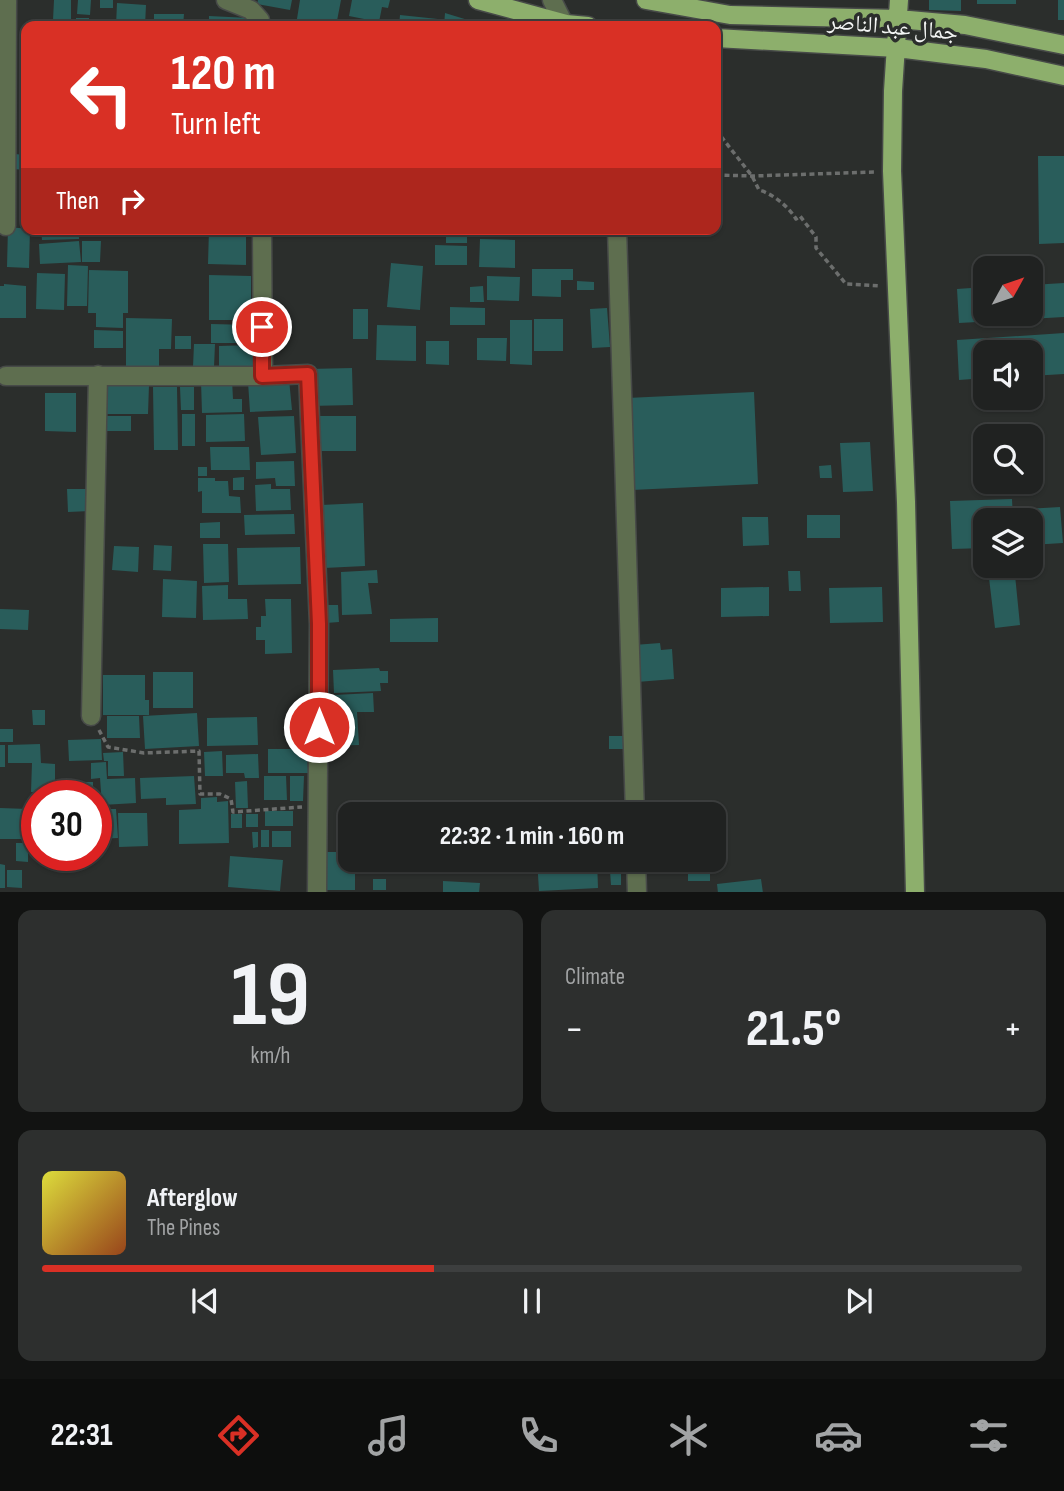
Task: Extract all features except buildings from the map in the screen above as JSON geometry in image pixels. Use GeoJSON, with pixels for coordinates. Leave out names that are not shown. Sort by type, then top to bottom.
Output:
{"type":"FeatureCollection","features":[{"type":"Feature","properties":{"kind":"main road"},"geometry":{"type":"LineString","coordinates":[[478,0],[551,21]]}},
{"type":"Feature","properties":{"kind":"main road","name":"جمال عبد الناصر"},"geometry":{"type":"LineString","coordinates":[[646,0],[730,15],[898,19],[965,25],[1064,45]]}},
{"type":"Feature","properties":{"kind":"main road"},"geometry":{"type":"LineString","coordinates":[[899,0],[893,91],[892,171],[906,502],[915,892]]}},
{"type":"Feature","properties":{"kind":"main road","name":"جمال عبد الناصر"},"geometry":{"type":"LineString","coordinates":[[721,38],[897,48],[986,59],[1064,76]]}},
{"type":"Feature","properties":{"kind":"street"},"geometry":{"type":"LineString","coordinates":[[6,226],[7,0]]}},
{"type":"Feature","properties":{"kind":"street"},"geometry":{"type":"LineString","coordinates":[[226,0],[251,10],[260,21]]}},
{"type":"Feature","properties":{"kind":"street"},"geometry":{"type":"LineString","coordinates":[[552,0],[563,21]]}},
{"type":"Feature","properties":{"kind":"street"},"geometry":{"type":"LineString","coordinates":[[262,235],[262,376]]}},
{"type":"Feature","properties":{"kind":"street"},"geometry":{"type":"LineString","coordinates":[[617,235],[635,802]]}},
{"type":"Feature","properties":{"kind":"street"},"geometry":{"type":"LineString","coordinates":[[6,376],[308,374],[319,624],[317,892]]}},
{"type":"Feature","properties":{"kind":"street"},"geometry":{"type":"LineString","coordinates":[[91,716],[98,376]]}},
{"type":"Feature","properties":{"kind":"street"},"geometry":{"type":"LineString","coordinates":[[636,872],[636,892]]}},
{"type":"Feature","properties":{"kind":"path"},"geometry":{"type":"LineString","coordinates":[[721,136],[752,176],[759,190],[770,193],[789,209],[796,219],[800,216],[816,237],[816,248],[846,284],[897,287]]}},
{"type":"Feature","properties":{"kind":"path"},"geometry":{"type":"LineString","coordinates":[[721,175],[892,171]]}},
{"type":"Feature","properties":{"kind":"path"},"geometry":{"type":"LineString","coordinates":[[91,716],[108,747],[144,753],[199,751],[200,794],[220,794],[231,799],[233,812],[319,806]]}},
{"type":"Feature","properties":{"kind":"route"},"geometry":{"type":"LineString","coordinates":[[262,327],[262,376],[308,374],[319,624],[319,727]]}}]}
